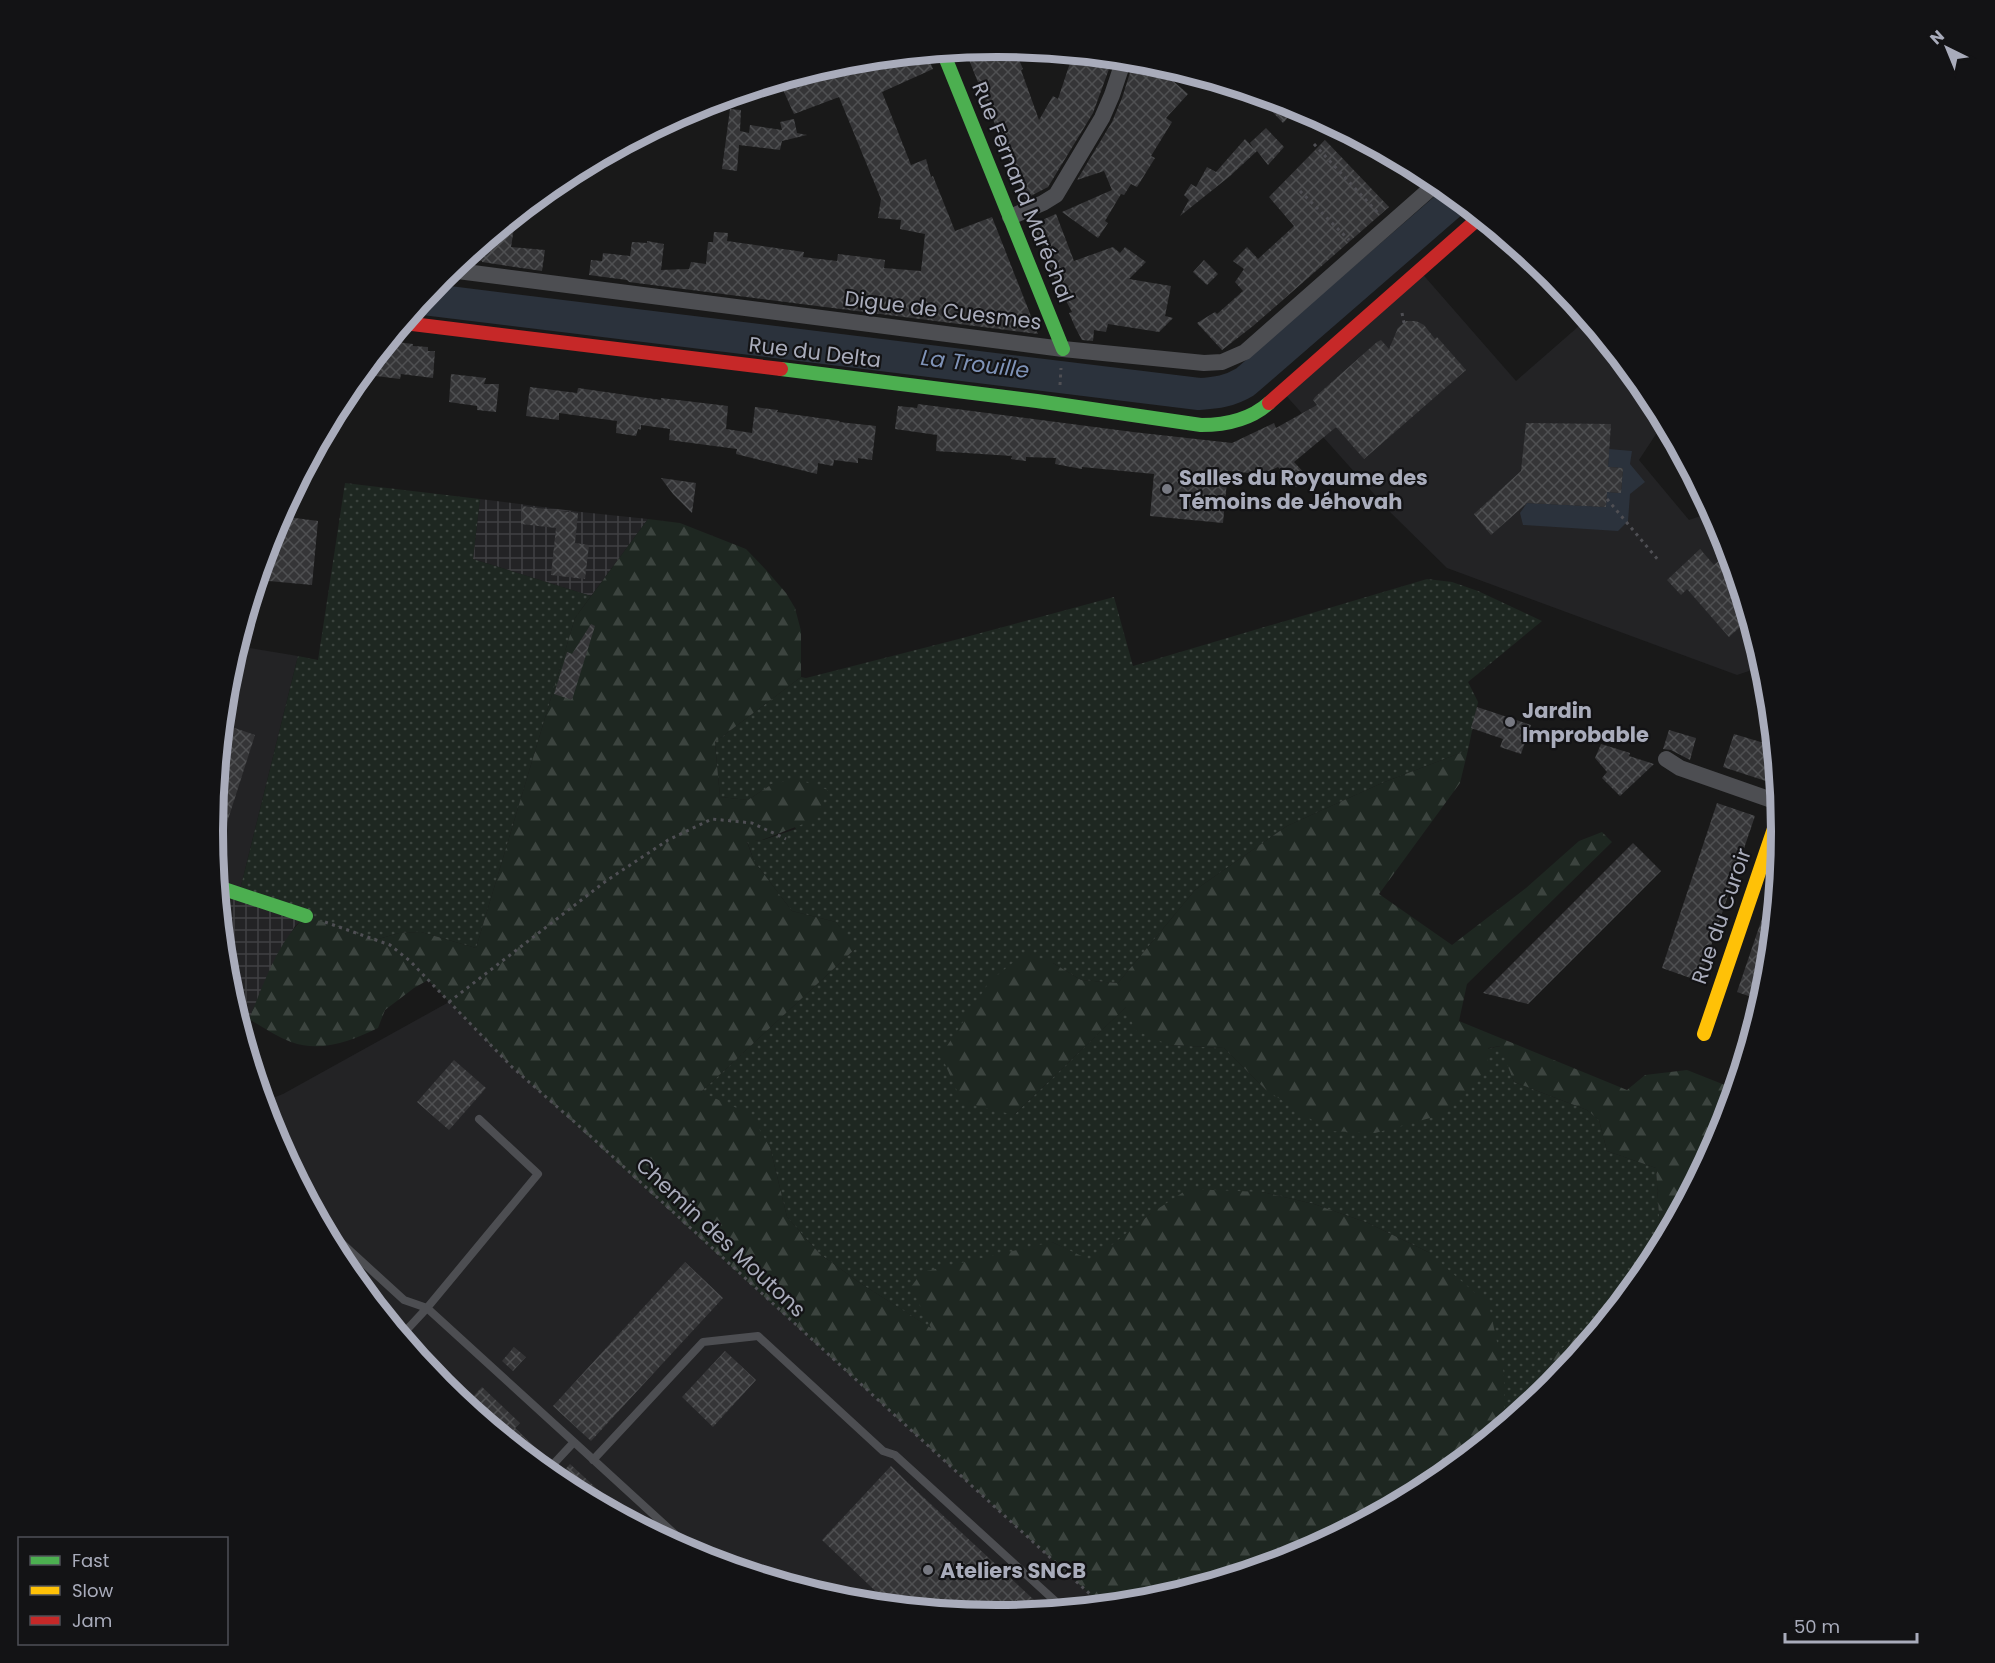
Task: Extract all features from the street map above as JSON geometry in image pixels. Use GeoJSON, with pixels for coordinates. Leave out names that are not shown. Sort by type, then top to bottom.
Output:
{"type":"FeatureCollection","features":[{"type":"Feature","properties":{"kind":"street","name":"Rue Fernand Maréchal"},"geometry":{"type":"LineString","coordinates":[[947,59],[1063,354]]}},
{"type":"Feature","properties":{"kind":"street"},"geometry":{"type":"LineString","coordinates":[[1010,217],[1056,195],[1102,118],[1121,68]]}},
{"type":"Feature","properties":{"kind":"street","name":"Digue de Cuesmes"},"geometry":{"type":"LineString","coordinates":[[463,272],[1063,354],[1204,363],[1222,362],[1245,352],[1430,189]]}},
{"type":"Feature","properties":{"kind":"street","name":"Rue du Delta"},"geometry":{"type":"LineString","coordinates":[[412,324],[1037,401],[1201,425],[1226,425],[1261,410],[1475,222]]}},
{"type":"Feature","properties":{"kind":"street"},"geometry":{"type":"LineString","coordinates":[[1665,759],[1680,768],[1771,800]]}},
{"type":"Feature","properties":{"kind":"street","name":"Rue du Curoir"},"geometry":{"type":"LineString","coordinates":[[1704,1034],[1772,835]]}},
{"type":"Feature","properties":{"kind":"street"},"geometry":{"type":"LineString","coordinates":[[226,890],[306,916]]}},
{"type":"Feature","properties":{"kind":"lane"},"geometry":{"type":"LineString","coordinates":[[406,1331],[538,1174],[479,1119]]}},
{"type":"Feature","properties":{"kind":"lane"},"geometry":{"type":"LineString","coordinates":[[343,1244],[404,1300],[427,1308],[677,1536]]}},
{"type":"Feature","properties":{"kind":"lane"},"geometry":{"type":"LineString","coordinates":[[593,1460],[703,1342],[758,1336],[883,1451],[895,1455],[1057,1603]]}},
{"type":"Feature","properties":{"kind":"lane"},"geometry":{"type":"LineString","coordinates":[[553,1465],[574,1442]]}},
{"type":"Feature","properties":{"kind":"path"},"geometry":{"type":"LineString","coordinates":[[1314,144],[1389,225]]}},
{"type":"Feature","properties":{"kind":"path"},"geometry":{"type":"LineString","coordinates":[[1300,190],[1360,251]]}},
{"type":"Feature","properties":{"kind":"path"},"geometry":{"type":"LineString","coordinates":[[1060,388],[1063,354]]}},
{"type":"Feature","properties":{"kind":"path"},"geometry":{"type":"LineString","coordinates":[[1606,499],[1659,561]]}},
{"type":"Feature","properties":{"kind":"path"},"geometry":{"type":"LineString","coordinates":[[450,1002],[606,881],[668,840],[712,819],[752,823],[786,839]]}},
{"type":"Feature","properties":{"kind":"path","name":"Chemin des Moutons"},"geometry":{"type":"LineString","coordinates":[[306,916],[390,945],[410,961],[512,1067],[1095,1599]]}},
{"type":"Feature","properties":{"kind":"shaded area"},"geometry":{"type":"Polygon","coordinates":[[[1419,270],[1516,381],[1582,323],[1612,360],[1659,430],[1639,460],[1689,520],[1704,515],[1731,583],[1746,631],[1755,669],[1737,675],[1447,568],[1391,513],[1282,391],[1419,270]]]}},
{"type":"Feature","properties":{"kind":"shaded area"},"geometry":{"type":"Polygon","coordinates":[[[1609,449],[1632,451],[1630,464],[1645,482],[1630,494],[1628,521],[1618,531],[1523,525],[1520,513],[1527,503],[1606,507],[1607,492],[1621,493],[1623,468],[1608,467],[1609,449]]]}},
{"type":"Feature","properties":{"kind":"shaded area"},"geometry":{"type":"Polygon","coordinates":[[[480,499],[648,519],[591,596],[473,559],[480,499]]]}},
{"type":"Feature","properties":{"kind":"shaded area"},"geometry":{"type":"Polygon","coordinates":[[[245,647],[298,656],[239,894],[226,890],[223,832],[230,730],[245,647]]]}},
{"type":"Feature","properties":{"kind":"shaded area"},"geometry":{"type":"Polygon","coordinates":[[[226,890],[306,916],[295,926],[278,955],[249,1019],[260,1057],[257,1058],[249,1032],[238,983],[226,890]]]}},
{"type":"Feature","properties":{"kind":"shaded area"},"geometry":{"type":"Polygon","coordinates":[[[449,1002],[512,1067],[1096,1599],[998,1606],[896,1599],[846,1591],[797,1580],[701,1547],[610,1502],[526,1446],[487,1414],[415,1342],[383,1303],[327,1219],[303,1174],[271,1099],[449,1002]]]}},
{"type":"Feature","properties":{"kind":"green space"},"geometry":{"type":"Polygon","coordinates":[[[345,483],[480,499],[473,559],[591,596],[575,618],[476,948],[421,932],[399,933],[375,940],[239,894],[298,656],[318,660],[345,483]]]}},
{"type":"Feature","properties":{"kind":"green space"},"geometry":{"type":"Polygon","coordinates":[[[648,519],[680,523],[746,549],[786,593],[795,608],[801,631],[801,677],[715,742],[720,797],[748,800],[772,784],[797,779],[828,790],[816,819],[762,840],[747,842],[754,861],[792,911],[836,922],[856,948],[701,1092],[750,1114],[770,1147],[787,1217],[820,1254],[860,1283],[931,1328],[911,1287],[922,1272],[1052,1242],[1092,1261],[1150,1214],[1188,1189],[1262,1192],[1314,1204],[1368,1223],[1428,1252],[1489,1305],[1504,1374],[1504,1417],[1469,1446],[1385,1502],[1294,1547],[1198,1580],[1096,1599],[512,1067],[428,980],[385,1010],[378,1028],[336,1044],[313,1046],[291,1042],[249,1019],[279,951],[296,926],[306,916],[375,940],[399,933],[421,932],[476,948],[575,618],[648,519]]]}},
{"type":"Feature","properties":{"kind":"green space"},"geometry":{"type":"Polygon","coordinates":[[[1427,579],[1452,582],[1478,591],[1542,621],[1468,682],[1478,702],[1468,750],[1382,783],[1287,826],[1195,890],[1118,983],[1081,980],[1053,963],[1014,1115],[1127,1006],[1169,1045],[1224,1048],[1266,1090],[1501,1046],[1514,1082],[1587,1110],[1599,1120],[1607,1151],[1656,1168],[1660,1232],[1600,1317],[1556,1353],[1537,1386],[1504,1417],[1504,1374],[1428,1252],[1368,1223],[1314,1204],[1262,1192],[1150,1214],[1092,1262],[1052,1242],[932,1329],[860,1283],[820,1254],[787,1217],[770,1147],[701,1092],[855,949],[836,922],[792,911],[754,861],[747,841],[763,840],[796,829],[772,784],[748,800],[720,797],[715,742],[801,677],[806,678],[951,641],[1114,597],[1133,666],[1427,579]]]}},
{"type":"Feature","properties":{"kind":"green space"},"geometry":{"type":"Polygon","coordinates":[[[1468,750],[1460,783],[1379,894],[1452,945],[1526,888],[1579,841],[1602,832],[1612,842],[1467,984],[1459,1021],[1627,1090],[1645,1075],[1687,1070],[1729,1086],[1692,1174],[1660,1232],[1656,1168],[1607,1151],[1599,1120],[1587,1110],[1514,1082],[1500,1046],[1488,1048],[1487,1069],[1441,1115],[1375,1133],[1329,1131],[1266,1090],[1224,1048],[1169,1045],[1135,1030],[1126,1007],[1014,1115],[962,1102],[941,1055],[990,981],[1025,953],[1053,963],[1081,980],[1118,983],[1195,890],[1287,826],[1382,783],[1468,750]]]}},
{"type":"Feature","properties":{"kind":"green space"},"geometry":{"type":"Polygon","coordinates":[[[1600,1317],[1537,1386],[1556,1353],[1600,1317]]]}},
{"type":"Feature","properties":{"kind":"building"},"geometry":{"type":"Polygon","coordinates":[[[968,58],[1018,58],[1039,120],[1053,96],[1058,99],[1071,61],[1110,66],[1093,113],[1048,187],[1025,199],[968,58]]]}},
{"type":"Feature","properties":{"kind":"building"},"geometry":{"type":"Polygon","coordinates":[[[929,61],[933,69],[882,92],[911,165],[926,159],[931,177],[933,176],[955,231],[992,217],[1038,334],[589,275],[591,260],[602,261],[603,253],[630,256],[632,242],[647,243],[647,241],[664,244],[661,270],[689,269],[691,262],[706,264],[708,242],[713,242],[714,232],[728,233],[727,241],[804,252],[803,257],[837,261],[838,254],[885,260],[884,268],[921,271],[925,234],[900,229],[901,220],[878,218],[881,199],[839,97],[794,114],[782,88],[846,72],[929,61]]]}},
{"type":"Feature","properties":{"kind":"building"},"geometry":{"type":"Polygon","coordinates":[[[1131,69],[1174,78],[1172,80],[1188,94],[1166,118],[1172,122],[1151,156],[1155,158],[1137,187],[1131,184],[1124,195],[1121,194],[1105,221],[1108,223],[1098,238],[1062,212],[1112,190],[1104,171],[1077,180],[1112,122],[1131,69]]]}},
{"type":"Feature","properties":{"kind":"building"},"geometry":{"type":"Polygon","coordinates":[[[1269,106],[1291,115],[1283,123],[1269,106]]]}},
{"type":"Feature","properties":{"kind":"building"},"geometry":{"type":"Polygon","coordinates":[[[730,109],[741,110],[740,131],[749,133],[750,125],[782,130],[780,122],[794,119],[797,133],[807,135],[782,141],[780,150],[739,145],[737,171],[722,169],[730,109]]]}},
{"type":"Feature","properties":{"kind":"building"},"geometry":{"type":"Polygon","coordinates":[[[1266,128],[1284,147],[1268,165],[1257,151],[1180,216],[1189,200],[1184,195],[1191,184],[1196,187],[1207,167],[1216,172],[1245,139],[1254,149],[1250,143],[1266,128]]]}},
{"type":"Feature","properties":{"kind":"building"},"geometry":{"type":"Polygon","coordinates":[[[1325,140],[1389,207],[1253,326],[1222,350],[1197,323],[1215,312],[1217,314],[1243,291],[1235,282],[1244,269],[1233,261],[1247,247],[1258,259],[1294,226],[1269,197],[1325,140]]]}},
{"type":"Feature","properties":{"kind":"building"},"geometry":{"type":"Polygon","coordinates":[[[1056,214],[1074,261],[1113,247],[1120,253],[1125,247],[1146,262],[1129,279],[1171,286],[1165,316],[1173,318],[1159,332],[1108,324],[1106,332],[1094,330],[1093,341],[1082,340],[1033,224],[1056,214]]]}},
{"type":"Feature","properties":{"kind":"building"},"geometry":{"type":"Polygon","coordinates":[[[514,227],[511,247],[545,250],[542,271],[475,261],[514,227]]]}},
{"type":"Feature","properties":{"kind":"building"},"geometry":{"type":"Polygon","coordinates":[[[1204,260],[1218,274],[1207,285],[1193,272],[1204,260]]]}},
{"type":"Feature","properties":{"kind":"building"},"geometry":{"type":"Polygon","coordinates":[[[1406,321],[1416,321],[1424,325],[1466,370],[1364,459],[1336,427],[1294,462],[1308,477],[1296,487],[1278,467],[1252,478],[1249,473],[1228,471],[1223,523],[1150,516],[1154,474],[1082,467],[1082,469],[1055,464],[1056,458],[1026,457],[1026,461],[1011,459],[1012,456],[936,451],[937,435],[895,429],[898,406],[917,408],[918,404],[1232,443],[1274,423],[1276,428],[1317,405],[1313,400],[1315,397],[1377,342],[1381,340],[1389,349],[1398,328],[1406,321]]]}},
{"type":"Feature","properties":{"kind":"building"},"geometry":{"type":"Polygon","coordinates":[[[398,342],[428,347],[428,351],[435,351],[433,378],[401,374],[400,379],[372,376],[398,342]]]}},
{"type":"Feature","properties":{"kind":"building"},"geometry":{"type":"Polygon","coordinates":[[[451,374],[486,378],[484,384],[499,384],[496,412],[477,410],[477,406],[449,402],[451,374]]]}},
{"type":"Feature","properties":{"kind":"building"},"geometry":{"type":"Polygon","coordinates":[[[530,387],[577,393],[578,388],[661,400],[661,398],[728,406],[726,429],[752,433],[755,407],[876,426],[872,460],[858,458],[858,463],[834,460],[833,466],[818,463],[817,474],[736,454],[737,449],[669,440],[670,429],[641,425],[641,430],[638,429],[636,436],[616,433],[617,421],[559,413],[559,420],[526,416],[530,387]]]}},
{"type":"Feature","properties":{"kind":"building"},"geometry":{"type":"Polygon","coordinates":[[[1526,423],[1611,424],[1608,467],[1623,468],[1621,493],[1607,492],[1606,507],[1527,503],[1491,535],[1474,514],[1521,471],[1526,423]]]}},
{"type":"Feature","properties":{"kind":"building"},"geometry":{"type":"Polygon","coordinates":[[[661,478],[696,483],[692,513],[673,494],[661,478]]]}},
{"type":"Feature","properties":{"kind":"building"},"geometry":{"type":"Polygon","coordinates":[[[522,506],[578,513],[575,543],[589,545],[585,579],[551,575],[556,528],[521,524],[522,506]]]}},
{"type":"Feature","properties":{"kind":"building"},"geometry":{"type":"Polygon","coordinates":[[[290,517],[318,521],[312,585],[269,581],[271,565],[290,517]]]}},
{"type":"Feature","properties":{"kind":"building"},"geometry":{"type":"Polygon","coordinates":[[[1700,549],[1714,565],[1722,558],[1744,624],[1729,637],[1687,589],[1681,595],[1667,580],[1700,549]]]}},
{"type":"Feature","properties":{"kind":"building"},"geometry":{"type":"Polygon","coordinates":[[[591,624],[595,626],[572,700],[554,694],[567,652],[572,654],[591,624]]]}},
{"type":"Feature","properties":{"kind":"building"},"geometry":{"type":"Polygon","coordinates":[[[1477,707],[1531,725],[1521,754],[1500,747],[1503,739],[1471,728],[1477,707]]]}},
{"type":"Feature","properties":{"kind":"building"},"geometry":{"type":"Polygon","coordinates":[[[231,727],[255,735],[223,835],[225,781],[231,727]]]}},
{"type":"Feature","properties":{"kind":"building"},"geometry":{"type":"Polygon","coordinates":[[[1669,730],[1696,738],[1690,760],[1671,750],[1663,749],[1669,730]]]}},
{"type":"Feature","properties":{"kind":"building"},"geometry":{"type":"Polygon","coordinates":[[[1734,734],[1766,744],[1770,782],[1723,767],[1734,734]]]}},
{"type":"Feature","properties":{"kind":"building"},"geometry":{"type":"Polygon","coordinates":[[[1601,744],[1630,753],[1629,756],[1654,764],[1620,796],[1602,778],[1607,772],[1595,758],[1601,744]]]}},
{"type":"Feature","properties":{"kind":"building"},"geometry":{"type":"Polygon","coordinates":[[[1717,803],[1755,816],[1699,981],[1662,968],[1717,803]]]}},
{"type":"Feature","properties":{"kind":"building"},"geometry":{"type":"Polygon","coordinates":[[[1633,843],[1661,871],[1528,1004],[1483,993],[1633,843]]]}},
{"type":"Feature","properties":{"kind":"building"},"geometry":{"type":"Polygon","coordinates":[[[1768,900],[1754,998],[1737,992],[1768,900]]]}},
{"type":"Feature","properties":{"kind":"building"},"geometry":{"type":"Polygon","coordinates":[[[454,1060],[486,1088],[449,1130],[417,1102],[454,1060]]]}},
{"type":"Feature","properties":{"kind":"building"},"geometry":{"type":"Polygon","coordinates":[[[685,1262],[723,1298],[591,1441],[553,1406],[685,1262]]]}},
{"type":"Feature","properties":{"kind":"building"},"geometry":{"type":"Polygon","coordinates":[[[514,1347],[526,1357],[513,1371],[502,1361],[514,1347]]]}},
{"type":"Feature","properties":{"kind":"building"},"geometry":{"type":"Polygon","coordinates":[[[725,1351],[756,1380],[713,1427],[682,1397],[725,1351]]]}},
{"type":"Feature","properties":{"kind":"building"},"geometry":{"type":"Polygon","coordinates":[[[482,1387],[520,1423],[515,1428],[545,1457],[544,1459],[526,1446],[471,1399],[482,1387]]]}},
{"type":"Feature","properties":{"kind":"building"},"geometry":{"type":"Polygon","coordinates":[[[570,1464],[613,1504],[567,1475],[563,1472],[570,1464]]]}},
{"type":"Feature","properties":{"kind":"building","name":"Ateliers SNCB"},"geometry":{"type":"Polygon","coordinates":[[[891,1466],[1039,1604],[947,1604],[881,1597],[822,1540],[891,1466]]]}},
{"type":"Feature","properties":{"kind":"waterway","name":"La Trouille"},"geometry":{"type":"LineString","coordinates":[[435,300],[1199,394],[1212,393],[1245,382],[1450,204]]}},
{"type":"Feature","properties":{"kind":"traffic: fast"},"geometry":{"type":"LineString","coordinates":[[946,59],[1063,349]]}},
{"type":"Feature","properties":{"kind":"traffic: fast"},"geometry":{"type":"LineString","coordinates":[[781,369],[1037,401],[1201,425],[1238,420],[1254,414],[1269,403]]}},
{"type":"Feature","properties":{"kind":"traffic: fast"},"geometry":{"type":"LineString","coordinates":[[226,890],[306,916]]}},
{"type":"Feature","properties":{"kind":"traffic: slow"},"geometry":{"type":"LineString","coordinates":[[1704,1034],[1772,835]]}},
{"type":"Feature","properties":{"kind":"traffic: jam"},"geometry":{"type":"LineString","coordinates":[[1269,403],[1475,222]]}},
{"type":"Feature","properties":{"kind":"traffic: jam"},"geometry":{"type":"LineString","coordinates":[[413,324],[781,369]]}},
{"type":"Feature","properties":{"kind":"place","name":"Salles du Royaume des Témoins de Jéhovah"},"geometry":{"type":"Point","coordinates":[1167,489]}},
{"type":"Feature","properties":{"kind":"place","name":"Jardin Improbable"},"geometry":{"type":"Point","coordinates":[1510,722]}},
{"type":"Feature","properties":{"kind":"place","name":"Ateliers SNCB"},"geometry":{"type":"Point","coordinates":[928,1570]}}]}
